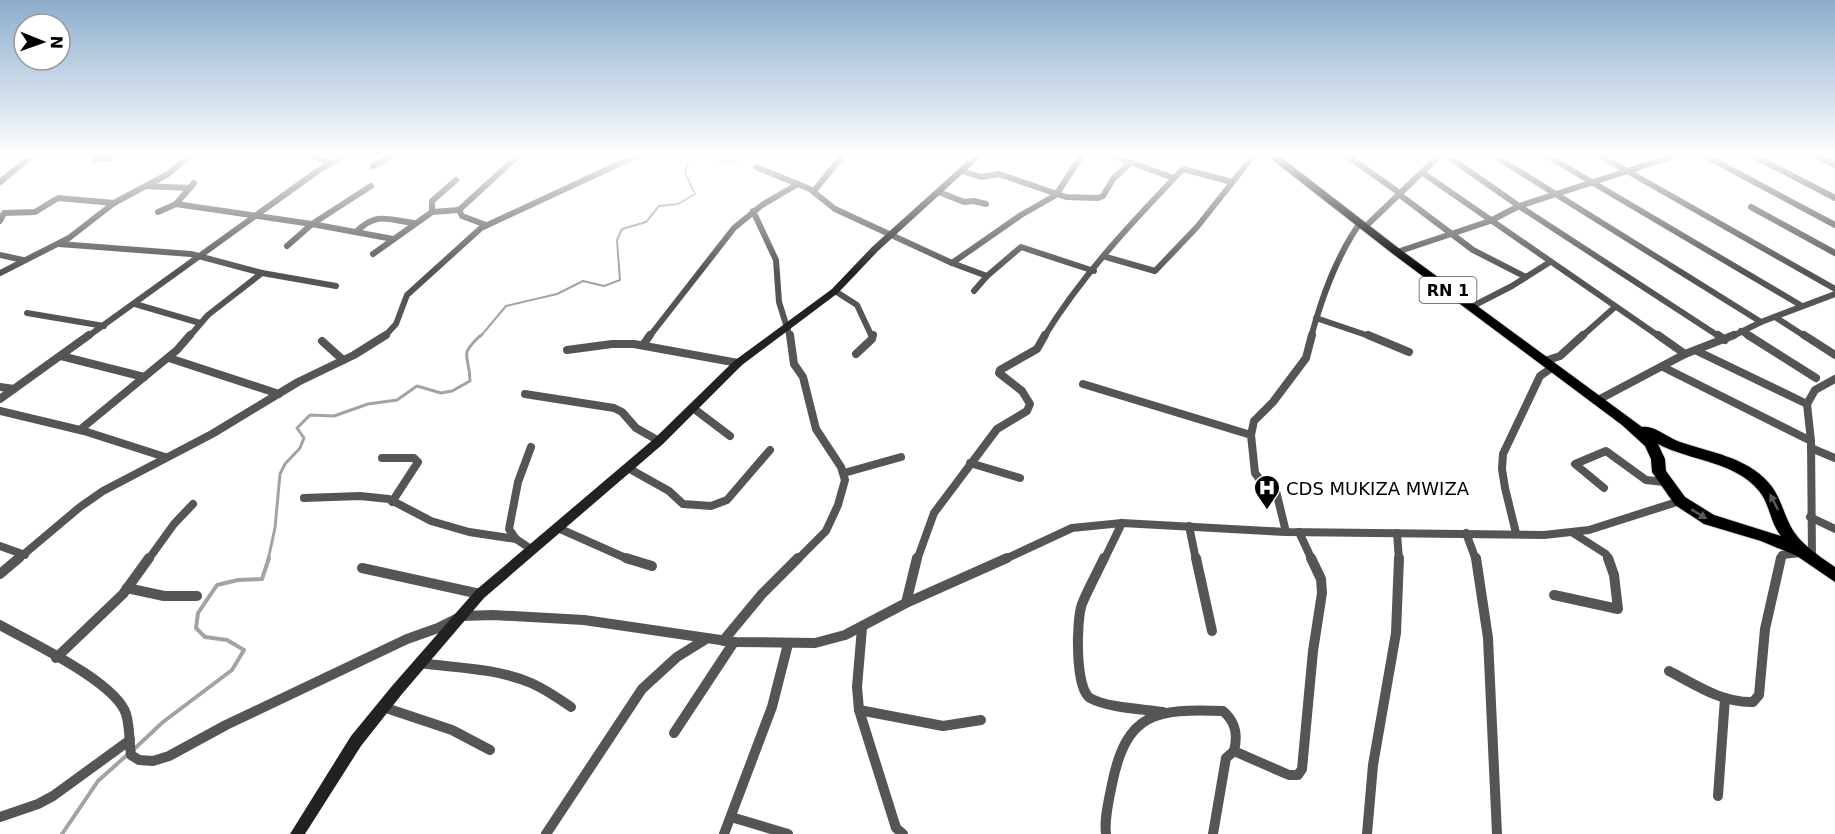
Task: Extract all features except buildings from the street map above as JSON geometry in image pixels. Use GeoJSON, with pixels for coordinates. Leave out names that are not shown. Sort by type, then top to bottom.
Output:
{"type":"FeatureCollection","features":[{"type":"Feature","properties":{"kind":"highway","name":"RN 1"},"geometry":{"type":"LineString","coordinates":[[1322,194],[1651,442],[1664,482],[1680,501],[1709,520],[1765,536],[1807,555],[1835,576]]}},
{"type":"Feature","properties":{"kind":"highway","name":"RN 1"},"geometry":{"type":"LineString","coordinates":[[1627,422],[1672,445],[1724,461],[1750,474],[1773,497],[1784,528],[1807,555]]}},
{"type":"Feature","properties":{"kind":"street"},"geometry":{"type":"LineString","coordinates":[[0,273],[59,244],[114,203],[131,194]]}},
{"type":"Feature","properties":{"kind":"street"},"geometry":{"type":"LineString","coordinates":[[158,212],[176,204],[184,194]]}},
{"type":"Feature","properties":{"kind":"street"},"geometry":{"type":"LineString","coordinates":[[0,399],[287,194]]}},
{"type":"Feature","properties":{"kind":"street"},"geometry":{"type":"LineString","coordinates":[[287,246],[312,224],[359,194]]}},
{"type":"Feature","properties":{"kind":"street"},"geometry":{"type":"LineString","coordinates":[[432,212],[432,201],[440,194]]}},
{"type":"Feature","properties":{"kind":"street"},"geometry":{"type":"LineString","coordinates":[[373,254],[432,212],[459,210],[477,194]]}},
{"type":"Feature","properties":{"kind":"street"},"geometry":{"type":"LineString","coordinates":[[0,574],[92,498],[387,335],[396,324],[407,295],[486,225],[553,194]]}},
{"type":"Feature","properties":{"kind":"street"},"geometry":{"type":"LineString","coordinates":[[643,345],[681,293],[735,228],[753,211],[781,194]]}},
{"type":"Feature","properties":{"kind":"street"},"geometry":{"type":"LineString","coordinates":[[817,194],[826,204],[835,209],[952,263],[987,276]]}},
{"type":"Feature","properties":{"kind":"street"},"geometry":{"type":"LineString","coordinates":[[297,834],[342,760],[383,706],[480,594],[659,441],[738,363],[788,328],[834,291],[937,194]]}},
{"type":"Feature","properties":{"kind":"street"},"geometry":{"type":"LineString","coordinates":[[944,194],[964,202],[974,201],[986,204]]}},
{"type":"Feature","properties":{"kind":"street"},"geometry":{"type":"LineString","coordinates":[[1053,194],[1066,198],[1101,197],[1103,194]]}},
{"type":"Feature","properties":{"kind":"street"},"geometry":{"type":"LineString","coordinates":[[906,603],[918,555],[934,513],[996,429],[1027,411],[1030,404],[1026,394],[1002,377],[1000,370],[1037,350],[1066,301],[1159,194]]}},
{"type":"Feature","properties":{"kind":"street"},"geometry":{"type":"LineString","coordinates":[[1106,257],[1155,270],[1197,227],[1223,194]]}},
{"type":"Feature","properties":{"kind":"street"},"geometry":{"type":"LineString","coordinates":[[1452,194],[1685,354]]}},
{"type":"Feature","properties":{"kind":"street"},"geometry":{"type":"LineString","coordinates":[[1502,194],[1725,339]]}},
{"type":"Feature","properties":{"kind":"street"},"geometry":{"type":"LineString","coordinates":[[1397,252],[1490,221],[1519,206],[1554,194]]}},
{"type":"Feature","properties":{"kind":"street"},"geometry":{"type":"LineString","coordinates":[[1558,194],[1761,322]]}},
{"type":"Feature","properties":{"kind":"street"},"geometry":{"type":"LineString","coordinates":[[1611,194],[1802,306]]}},
{"type":"Feature","properties":{"kind":"street"},"geometry":{"type":"LineString","coordinates":[[1668,194],[1835,292]]}},
{"type":"Feature","properties":{"kind":"street"},"geometry":{"type":"LineString","coordinates":[[1777,194],[1835,225]]}},
{"type":"Feature","properties":{"kind":"street"},"geometry":{"type":"LineString","coordinates":[[952,263],[1021,215],[1056,195]]}},
{"type":"Feature","properties":{"kind":"street"},"geometry":{"type":"LineString","coordinates":[[1286,532],[1276,491],[1261,481],[1256,473],[1251,435],[1254,421],[1273,402],[1302,366],[1322,296],[1350,237],[1401,195],[1449,234],[1473,250],[1526,277]]}},
{"type":"Feature","properties":{"kind":"street"},"geometry":{"type":"LineString","coordinates":[[0,221],[4,213],[35,212],[55,198],[114,203]]}},
{"type":"Feature","properties":{"kind":"street"},"geometry":{"type":"LineString","coordinates":[[176,204],[312,224],[393,239]]}},
{"type":"Feature","properties":{"kind":"street"},"geometry":{"type":"LineString","coordinates":[[1751,207],[1835,253]]}},
{"type":"Feature","properties":{"kind":"street"},"geometry":{"type":"LineString","coordinates":[[459,210],[462,216],[486,225]]}},
{"type":"Feature","properties":{"kind":"street"},"geometry":{"type":"LineString","coordinates":[[723,641],[762,594],[825,531],[845,480],[844,472],[816,429],[803,377],[794,364],[788,328],[779,302],[776,260],[753,211]]}},
{"type":"Feature","properties":{"kind":"street"},"geometry":{"type":"LineString","coordinates":[[357,232],[368,220],[375,218],[414,223]]}},
{"type":"Feature","properties":{"kind":"street"},"geometry":{"type":"LineString","coordinates":[[59,244],[203,256],[262,273],[336,286]]}},
{"type":"Feature","properties":{"kind":"street"},"geometry":{"type":"LineString","coordinates":[[974,291],[987,276],[1021,248],[1094,271]]}},
{"type":"Feature","properties":{"kind":"street"},"geometry":{"type":"LineString","coordinates":[[0,255],[23,260]]}},
{"type":"Feature","properties":{"kind":"street"},"geometry":{"type":"LineString","coordinates":[[1471,307],[1550,262]]}},
{"type":"Feature","properties":{"kind":"street"},"geometry":{"type":"LineString","coordinates":[[81,429],[169,358],[200,323],[262,273]]}},
{"type":"Feature","properties":{"kind":"street"},"geometry":{"type":"LineString","coordinates":[[834,291],[857,305],[873,334],[872,339],[856,354]]}},
{"type":"Feature","properties":{"kind":"street"},"geometry":{"type":"LineString","coordinates":[[1598,400],[1685,354],[1697,351],[1835,292]]}},
{"type":"Feature","properties":{"kind":"street"},"geometry":{"type":"LineString","coordinates":[[135,304],[200,323]]}},
{"type":"Feature","properties":{"kind":"street"},"geometry":{"type":"LineString","coordinates":[[1516,533],[1505,488],[1502,469],[1503,454],[1540,376],[1549,364],[1574,345],[1615,307]]}},
{"type":"Feature","properties":{"kind":"street"},"geometry":{"type":"LineString","coordinates":[[27,313],[104,326]]}},
{"type":"Feature","properties":{"kind":"street"},"geometry":{"type":"LineString","coordinates":[[1775,316],[1835,355]]}},
{"type":"Feature","properties":{"kind":"street"},"geometry":{"type":"LineString","coordinates":[[1316,318],[1409,352]]}},
{"type":"Feature","properties":{"kind":"street"},"geometry":{"type":"LineString","coordinates":[[1741,332],[1816,378]]}},
{"type":"Feature","properties":{"kind":"street"},"geometry":{"type":"LineString","coordinates":[[322,341],[343,360]]}},
{"type":"Feature","properties":{"kind":"street"},"geometry":{"type":"LineString","coordinates":[[567,350],[612,344],[643,345],[738,363]]}},
{"type":"Feature","properties":{"kind":"street"},"geometry":{"type":"LineString","coordinates":[[1697,351],[1807,404]]}},
{"type":"Feature","properties":{"kind":"street"},"geometry":{"type":"LineString","coordinates":[[61,356],[144,377]]}},
{"type":"Feature","properties":{"kind":"street"},"geometry":{"type":"LineString","coordinates":[[169,358],[279,394]]}},
{"type":"Feature","properties":{"kind":"street"},"geometry":{"type":"LineString","coordinates":[[1663,367],[1835,458]]}},
{"type":"Feature","properties":{"kind":"street"},"geometry":{"type":"LineString","coordinates":[[1669,671],[1742,704],[1753,702],[1759,695],[1765,629],[1782,555],[1807,555],[1811,444],[1807,404],[1815,390],[1835,379]]}},
{"type":"Feature","properties":{"kind":"street"},"geometry":{"type":"LineString","coordinates":[[1083,384],[1251,435]]}},
{"type":"Feature","properties":{"kind":"street"},"geometry":{"type":"LineString","coordinates":[[0,387],[14,389]]}},
{"type":"Feature","properties":{"kind":"street"},"geometry":{"type":"LineString","coordinates":[[525,394],[614,408],[622,412],[636,428],[659,441]]}},
{"type":"Feature","properties":{"kind":"street"},"geometry":{"type":"LineString","coordinates":[[693,408],[730,436]]}},
{"type":"Feature","properties":{"kind":"street"},"geometry":{"type":"LineString","coordinates":[[0,411],[128,442],[165,457]]}},
{"type":"Feature","properties":{"kind":"street"},"geometry":{"type":"LineString","coordinates":[[531,447],[518,482],[509,523],[509,529],[516,539],[531,549]]}},
{"type":"Feature","properties":{"kind":"street"},"geometry":{"type":"LineString","coordinates":[[628,468],[669,491],[683,504],[711,506],[728,500],[771,450]]}},
{"type":"Feature","properties":{"kind":"street"},"geometry":{"type":"LineString","coordinates":[[1604,488],[1575,464],[1606,452],[1646,480],[1664,482]]}},
{"type":"Feature","properties":{"kind":"street"},"geometry":{"type":"LineString","coordinates":[[844,472],[901,457]]}},
{"type":"Feature","properties":{"kind":"street"},"geometry":{"type":"LineString","coordinates":[[382,458],[414,459],[418,462],[392,502]]}},
{"type":"Feature","properties":{"kind":"street"},"geometry":{"type":"LineString","coordinates":[[970,463],[1020,478]]}},
{"type":"Feature","properties":{"kind":"street"},"geometry":{"type":"LineString","coordinates":[[304,498],[360,496],[389,499],[431,521],[468,532],[516,539]]}},
{"type":"Feature","properties":{"kind":"street"},"geometry":{"type":"LineString","coordinates":[[0,625],[101,682],[116,696],[126,713],[131,755],[140,760],[153,761],[169,756],[226,725],[367,658],[462,616],[563,618],[723,641],[815,643],[862,628],[906,603],[1072,528],[1084,525],[1122,523],[1286,532],[1573,533],[1680,501]]}},
{"type":"Feature","properties":{"kind":"street"},"geometry":{"type":"LineString","coordinates":[[56,658],[96,622],[127,588],[174,524],[193,504]]}},
{"type":"Feature","properties":{"kind":"street"},"geometry":{"type":"LineString","coordinates":[[1810,517],[1835,529]]}},
{"type":"Feature","properties":{"kind":"street"},"geometry":{"type":"LineString","coordinates":[[1122,523],[1082,606],[1078,646],[1082,688],[1088,697],[1101,702],[1163,712],[1223,711],[1230,715],[1238,740],[1234,750],[1226,758],[1213,834]]}},
{"type":"Feature","properties":{"kind":"street"},"geometry":{"type":"LineString","coordinates":[[1189,526],[1212,631]]}},
{"type":"Feature","properties":{"kind":"street"},"geometry":{"type":"LineString","coordinates":[[558,528],[632,561],[652,566]]}},
{"type":"Feature","properties":{"kind":"street"},"geometry":{"type":"LineString","coordinates":[[1234,750],[1289,775],[1298,775],[1302,769],[1322,579],[1299,532]]}},
{"type":"Feature","properties":{"kind":"street"},"geometry":{"type":"LineString","coordinates":[[1367,834],[1373,765],[1396,633],[1399,559],[1397,532]]}},
{"type":"Feature","properties":{"kind":"street"},"geometry":{"type":"LineString","coordinates":[[1466,533],[1478,566],[1488,638],[1497,834]]}},
{"type":"Feature","properties":{"kind":"street"},"geometry":{"type":"LineString","coordinates":[[1554,595],[1618,609],[1614,575],[1606,554],[1573,533]]}},
{"type":"Feature","properties":{"kind":"street"},"geometry":{"type":"LineString","coordinates":[[0,546],[25,555]]}},
{"type":"Feature","properties":{"kind":"street"},"geometry":{"type":"LineString","coordinates":[[362,568],[480,594]]}},
{"type":"Feature","properties":{"kind":"street"},"geometry":{"type":"LineString","coordinates":[[127,588],[164,596],[197,596]]}},
{"type":"Feature","properties":{"kind":"street"},"geometry":{"type":"LineString","coordinates":[[862,628],[857,687],[859,711],[898,832]]}},
{"type":"Feature","properties":{"kind":"street"},"geometry":{"type":"LineString","coordinates":[[546,834],[642,689],[677,657],[706,639]]}},
{"type":"Feature","properties":{"kind":"street"},"geometry":{"type":"LineString","coordinates":[[674,733],[735,642]]}},
{"type":"Feature","properties":{"kind":"street"},"geometry":{"type":"LineString","coordinates":[[724,834],[778,688],[788,644]]}},
{"type":"Feature","properties":{"kind":"street"},"geometry":{"type":"LineString","coordinates":[[420,663],[493,672],[519,678],[538,686],[571,707]]}},
{"type":"Feature","properties":{"kind":"street"},"geometry":{"type":"LineString","coordinates":[[1718,796],[1725,698]]}},
{"type":"Feature","properties":{"kind":"street"},"geometry":{"type":"LineString","coordinates":[[383,706],[452,730],[490,750]]}},
{"type":"Feature","properties":{"kind":"street"},"geometry":{"type":"LineString","coordinates":[[859,711],[943,726],[981,720]]}},
{"type":"Feature","properties":{"kind":"street"},"geometry":{"type":"LineString","coordinates":[[1106,834],[1105,826],[1114,769],[1126,736],[1143,720],[1163,712]]}},
{"type":"Feature","properties":{"kind":"street"},"geometry":{"type":"LineString","coordinates":[[0,817],[38,804],[53,796],[130,740]]}},
{"type":"Feature","properties":{"kind":"street"},"geometry":{"type":"LineString","coordinates":[[731,817],[788,834]]}},
{"type":"Feature","properties":{"kind":"waterway"},"geometry":{"type":"LineString","coordinates":[[480,337],[506,306],[557,294],[583,281],[604,286],[620,280],[617,240],[622,229],[646,222],[659,206],[678,204],[695,194]]}},
{"type":"Feature","properties":{"kind":"waterway"},"geometry":{"type":"LineString","coordinates":[[268,560],[275,528],[280,474],[285,464],[300,448],[304,438],[297,428],[310,415],[334,416],[368,404],[397,400],[417,386],[441,393],[452,391],[470,381],[466,356],[469,348],[481,335]]}},
{"type":"Feature","properties":{"kind":"waterway"},"geometry":{"type":"LineString","coordinates":[[132,751],[163,722],[232,670],[244,650],[227,640],[205,637],[196,628],[198,613],[217,585],[238,580],[262,579],[269,558]]}},
{"type":"Feature","properties":{"kind":"waterway"},"geometry":{"type":"LineString","coordinates":[[62,834],[98,781],[127,755]]}},
{"type":"Feature","properties":{"kind":"place","name":"CDS MUKIZA MWIZA"},"geometry":{"type":"Point","coordinates":[1267,511]}}]}
